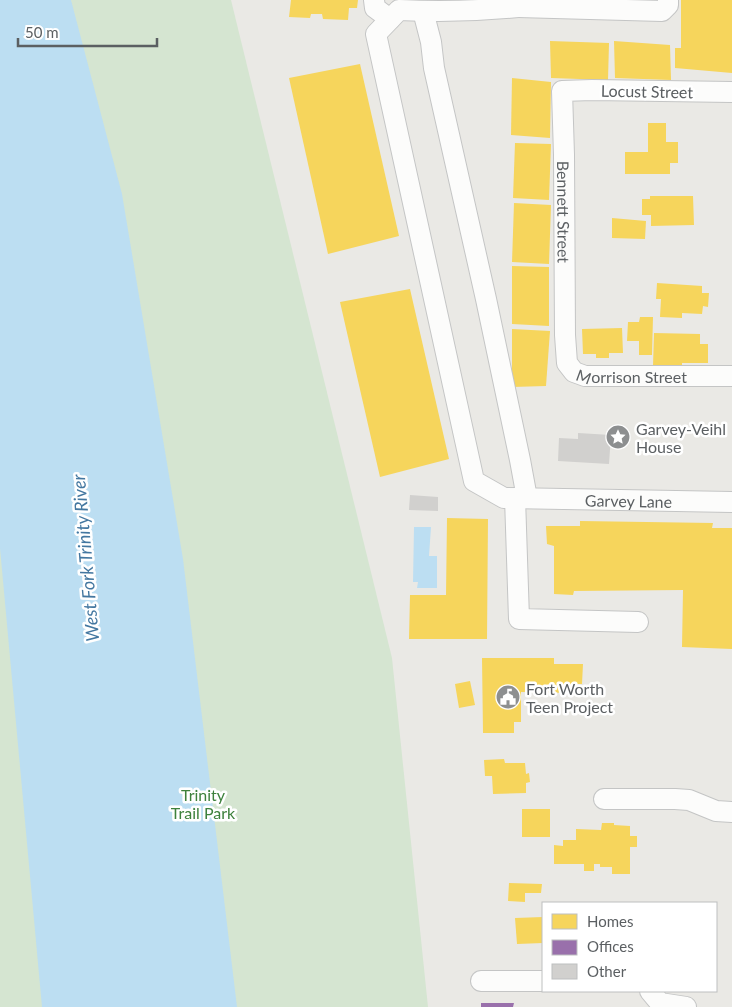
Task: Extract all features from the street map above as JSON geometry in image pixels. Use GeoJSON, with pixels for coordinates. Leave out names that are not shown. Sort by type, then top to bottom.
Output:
{"type":"FeatureCollection","features":[{"type":"Feature","properties":{"kind":"street"},"geometry":{"type":"LineString","coordinates":[[374,0],[375,8],[390,19],[399,10],[490,10],[518,3],[662,11],[668,5],[668,0]]}},
{"type":"Feature","properties":{"kind":"street"},"geometry":{"type":"LineString","coordinates":[[423,11],[520,460],[518,619],[638,622]]}},
{"type":"Feature","properties":{"kind":"street","name":"Garvey Lane"},"geometry":{"type":"LineString","coordinates":[[390,19],[376,34],[474,481],[504,498],[732,502]]}},
{"type":"Feature","properties":{"kind":"street","name":"Locust Street"},"geometry":{"type":"LineString","coordinates":[[562,91],[732,92]]}},
{"type":"Feature","properties":{"kind":"street","name":"Bennett Street"},"geometry":{"type":"LineString","coordinates":[[562,91],[566,335]]}},
{"type":"Feature","properties":{"kind":"street","name":"Morrison Street"},"geometry":{"type":"LineString","coordinates":[[566,335],[567,364],[574,372],[585,376],[732,376]]}},
{"type":"Feature","properties":{"kind":"street"},"geometry":{"type":"LineString","coordinates":[[604,799],[689,800],[716,811],[732,812]]}},
{"type":"Feature","properties":{"kind":"street"},"geometry":{"type":"LineString","coordinates":[[481,981],[542,981]]}},
{"type":"Feature","properties":{"kind":"street"},"geometry":{"type":"LineString","coordinates":[[651,992],[660,1002],[686,1007]]}},
{"type":"Feature","properties":{"kind":"green space","name":"Trinity Trail Park"},"geometry":{"type":"Polygon","coordinates":[[[0,0],[231,0],[392,658],[428,1007],[0,1007],[0,0]]]}},
{"type":"Feature","properties":{"kind":"water","name":"West Fork Trinity River"},"geometry":{"type":"Polygon","coordinates":[[[0,0],[71,0],[122,194],[183,559],[237,1007],[42,1007],[0,548],[0,0]]]}},
{"type":"Feature","properties":{"kind":"water"},"geometry":{"type":"Polygon","coordinates":[[[414,527],[431,527],[429,556],[437,556],[437,588],[417,588],[418,582],[413,582],[414,527]]]}},
{"type":"Feature","properties":{"kind":"building: Homes"},"geometry":{"type":"Polygon","coordinates":[[[291,0],[358,0],[357,8],[349,8],[348,20],[323,19],[322,14],[311,14],[310,18],[289,17],[291,0]]]}},
{"type":"Feature","properties":{"kind":"building: Homes"},"geometry":{"type":"Polygon","coordinates":[[[681,0],[732,0],[732,73],[675,68],[675,48],[681,48],[681,0]]]}},
{"type":"Feature","properties":{"kind":"building: Homes"},"geometry":{"type":"Polygon","coordinates":[[[550,41],[609,43],[608,80],[551,78],[550,41]]]}},
{"type":"Feature","properties":{"kind":"building: Homes"},"geometry":{"type":"Polygon","coordinates":[[[614,41],[670,45],[671,80],[615,78],[614,41]]]}},
{"type":"Feature","properties":{"kind":"building: Homes"},"geometry":{"type":"Polygon","coordinates":[[[360,64],[399,236],[328,254],[289,78],[360,64]]]}},
{"type":"Feature","properties":{"kind":"building: Homes"},"geometry":{"type":"Polygon","coordinates":[[[512,78],[551,82],[550,138],[511,135],[512,78]]]}},
{"type":"Feature","properties":{"kind":"building: Homes"},"geometry":{"type":"Polygon","coordinates":[[[648,123],[666,123],[666,142],[678,142],[678,163],[670,163],[670,174],[625,174],[625,152],[648,152],[648,123]]]}},
{"type":"Feature","properties":{"kind":"building: Homes"},"geometry":{"type":"Polygon","coordinates":[[[515,143],[551,144],[549,200],[513,198],[515,143]]]}},
{"type":"Feature","properties":{"kind":"building: Homes"},"geometry":{"type":"Polygon","coordinates":[[[650,196],[693,196],[694,225],[651,226],[651,215],[642,215],[642,199],[650,199],[650,196]]]}},
{"type":"Feature","properties":{"kind":"building: Homes"},"geometry":{"type":"Polygon","coordinates":[[[514,203],[551,205],[549,264],[512,262],[514,203]]]}},
{"type":"Feature","properties":{"kind":"building: Homes"},"geometry":{"type":"Polygon","coordinates":[[[612,218],[646,221],[645,239],[612,238],[612,218]]]}},
{"type":"Feature","properties":{"kind":"building: Homes"},"geometry":{"type":"Polygon","coordinates":[[[512,266],[549,267],[549,326],[512,324],[512,266]]]}},
{"type":"Feature","properties":{"kind":"building: Homes"},"geometry":{"type":"Polygon","coordinates":[[[657,283],[702,286],[702,293],[709,293],[708,307],[703,306],[702,314],[682,313],[682,318],[660,317],[661,299],[656,299],[657,283]]]}},
{"type":"Feature","properties":{"kind":"building: Homes"},"geometry":{"type":"Polygon","coordinates":[[[410,289],[449,459],[380,477],[340,302],[410,289]]]}},
{"type":"Feature","properties":{"kind":"building: Homes"},"geometry":{"type":"Polygon","coordinates":[[[640,317],[653,317],[652,355],[639,355],[639,341],[627,341],[628,322],[639,322],[640,317]]]}},
{"type":"Feature","properties":{"kind":"building: Homes"},"geometry":{"type":"Polygon","coordinates":[[[622,328],[623,353],[609,353],[609,358],[596,358],[596,354],[583,354],[582,329],[622,328]]]}},
{"type":"Feature","properties":{"kind":"building: Homes"},"geometry":{"type":"Polygon","coordinates":[[[512,329],[550,331],[546,386],[512,387],[512,329]]]}},
{"type":"Feature","properties":{"kind":"building: Homes"},"geometry":{"type":"Polygon","coordinates":[[[654,333],[700,334],[700,344],[708,344],[708,363],[682,363],[682,367],[653,366],[654,333]]]}},
{"type":"Feature","properties":{"kind":"building: Homes"},"geometry":{"type":"Polygon","coordinates":[[[447,518],[488,519],[487,639],[409,639],[410,595],[446,595],[447,518]]]}},
{"type":"Feature","properties":{"kind":"building: Homes"},"geometry":{"type":"Polygon","coordinates":[[[580,521],[713,523],[712,528],[732,528],[732,649],[682,647],[683,590],[574,591],[573,595],[554,594],[554,546],[547,544],[546,526],[580,526],[580,521]]]}},
{"type":"Feature","properties":{"kind":"building: Homes"},"geometry":{"type":"Polygon","coordinates":[[[482,658],[554,658],[554,664],[583,664],[582,684],[574,684],[574,693],[521,692],[521,722],[514,722],[514,733],[483,733],[482,658]]]}},
{"type":"Feature","properties":{"kind":"building: Homes"},"geometry":{"type":"Polygon","coordinates":[[[470,681],[475,705],[459,708],[455,684],[470,681]]]}},
{"type":"Feature","properties":{"kind":"building: Homes"},"geometry":{"type":"Polygon","coordinates":[[[504,759],[505,763],[525,763],[526,774],[529,773],[530,782],[526,783],[526,793],[493,794],[492,776],[485,776],[484,760],[504,759]]]}},
{"type":"Feature","properties":{"kind":"building: Homes"},"geometry":{"type":"Polygon","coordinates":[[[522,809],[550,809],[550,837],[522,837],[522,809]]]}},
{"type":"Feature","properties":{"kind":"building: Homes"},"geometry":{"type":"Polygon","coordinates":[[[602,823],[630,826],[630,836],[637,836],[637,847],[630,847],[630,874],[612,874],[612,867],[600,867],[600,864],[594,864],[594,871],[584,871],[584,864],[554,864],[554,845],[563,846],[563,840],[576,840],[576,829],[601,830],[602,823]]]}},
{"type":"Feature","properties":{"kind":"building: Homes"},"geometry":{"type":"Polygon","coordinates":[[[509,883],[542,884],[541,893],[525,893],[525,902],[508,901],[509,883]]]}},
{"type":"Feature","properties":{"kind":"building: Homes"},"geometry":{"type":"Polygon","coordinates":[[[542,917],[542,943],[517,944],[515,918],[542,917]]]}},
{"type":"Feature","properties":{"kind":"building: Offices"},"geometry":{"type":"Polygon","coordinates":[[[481,1003],[514,1003],[513,1007],[481,1007],[481,1003]]]}},
{"type":"Feature","properties":{"kind":"building: Other"},"geometry":{"type":"Polygon","coordinates":[[[578,433],[611,435],[609,464],[558,461],[559,438],[578,439],[578,433]]]}},
{"type":"Feature","properties":{"kind":"building: Other"},"geometry":{"type":"Polygon","coordinates":[[[410,495],[438,497],[438,511],[409,510],[410,495]]]}},
{"type":"Feature","properties":{"kind":"place","name":"Garvey-Veihl House"},"geometry":{"type":"Point","coordinates":[618,437]}},
{"type":"Feature","properties":{"kind":"place","name":"Fort Worth Teen Project"},"geometry":{"type":"Point","coordinates":[508,697]}}]}
